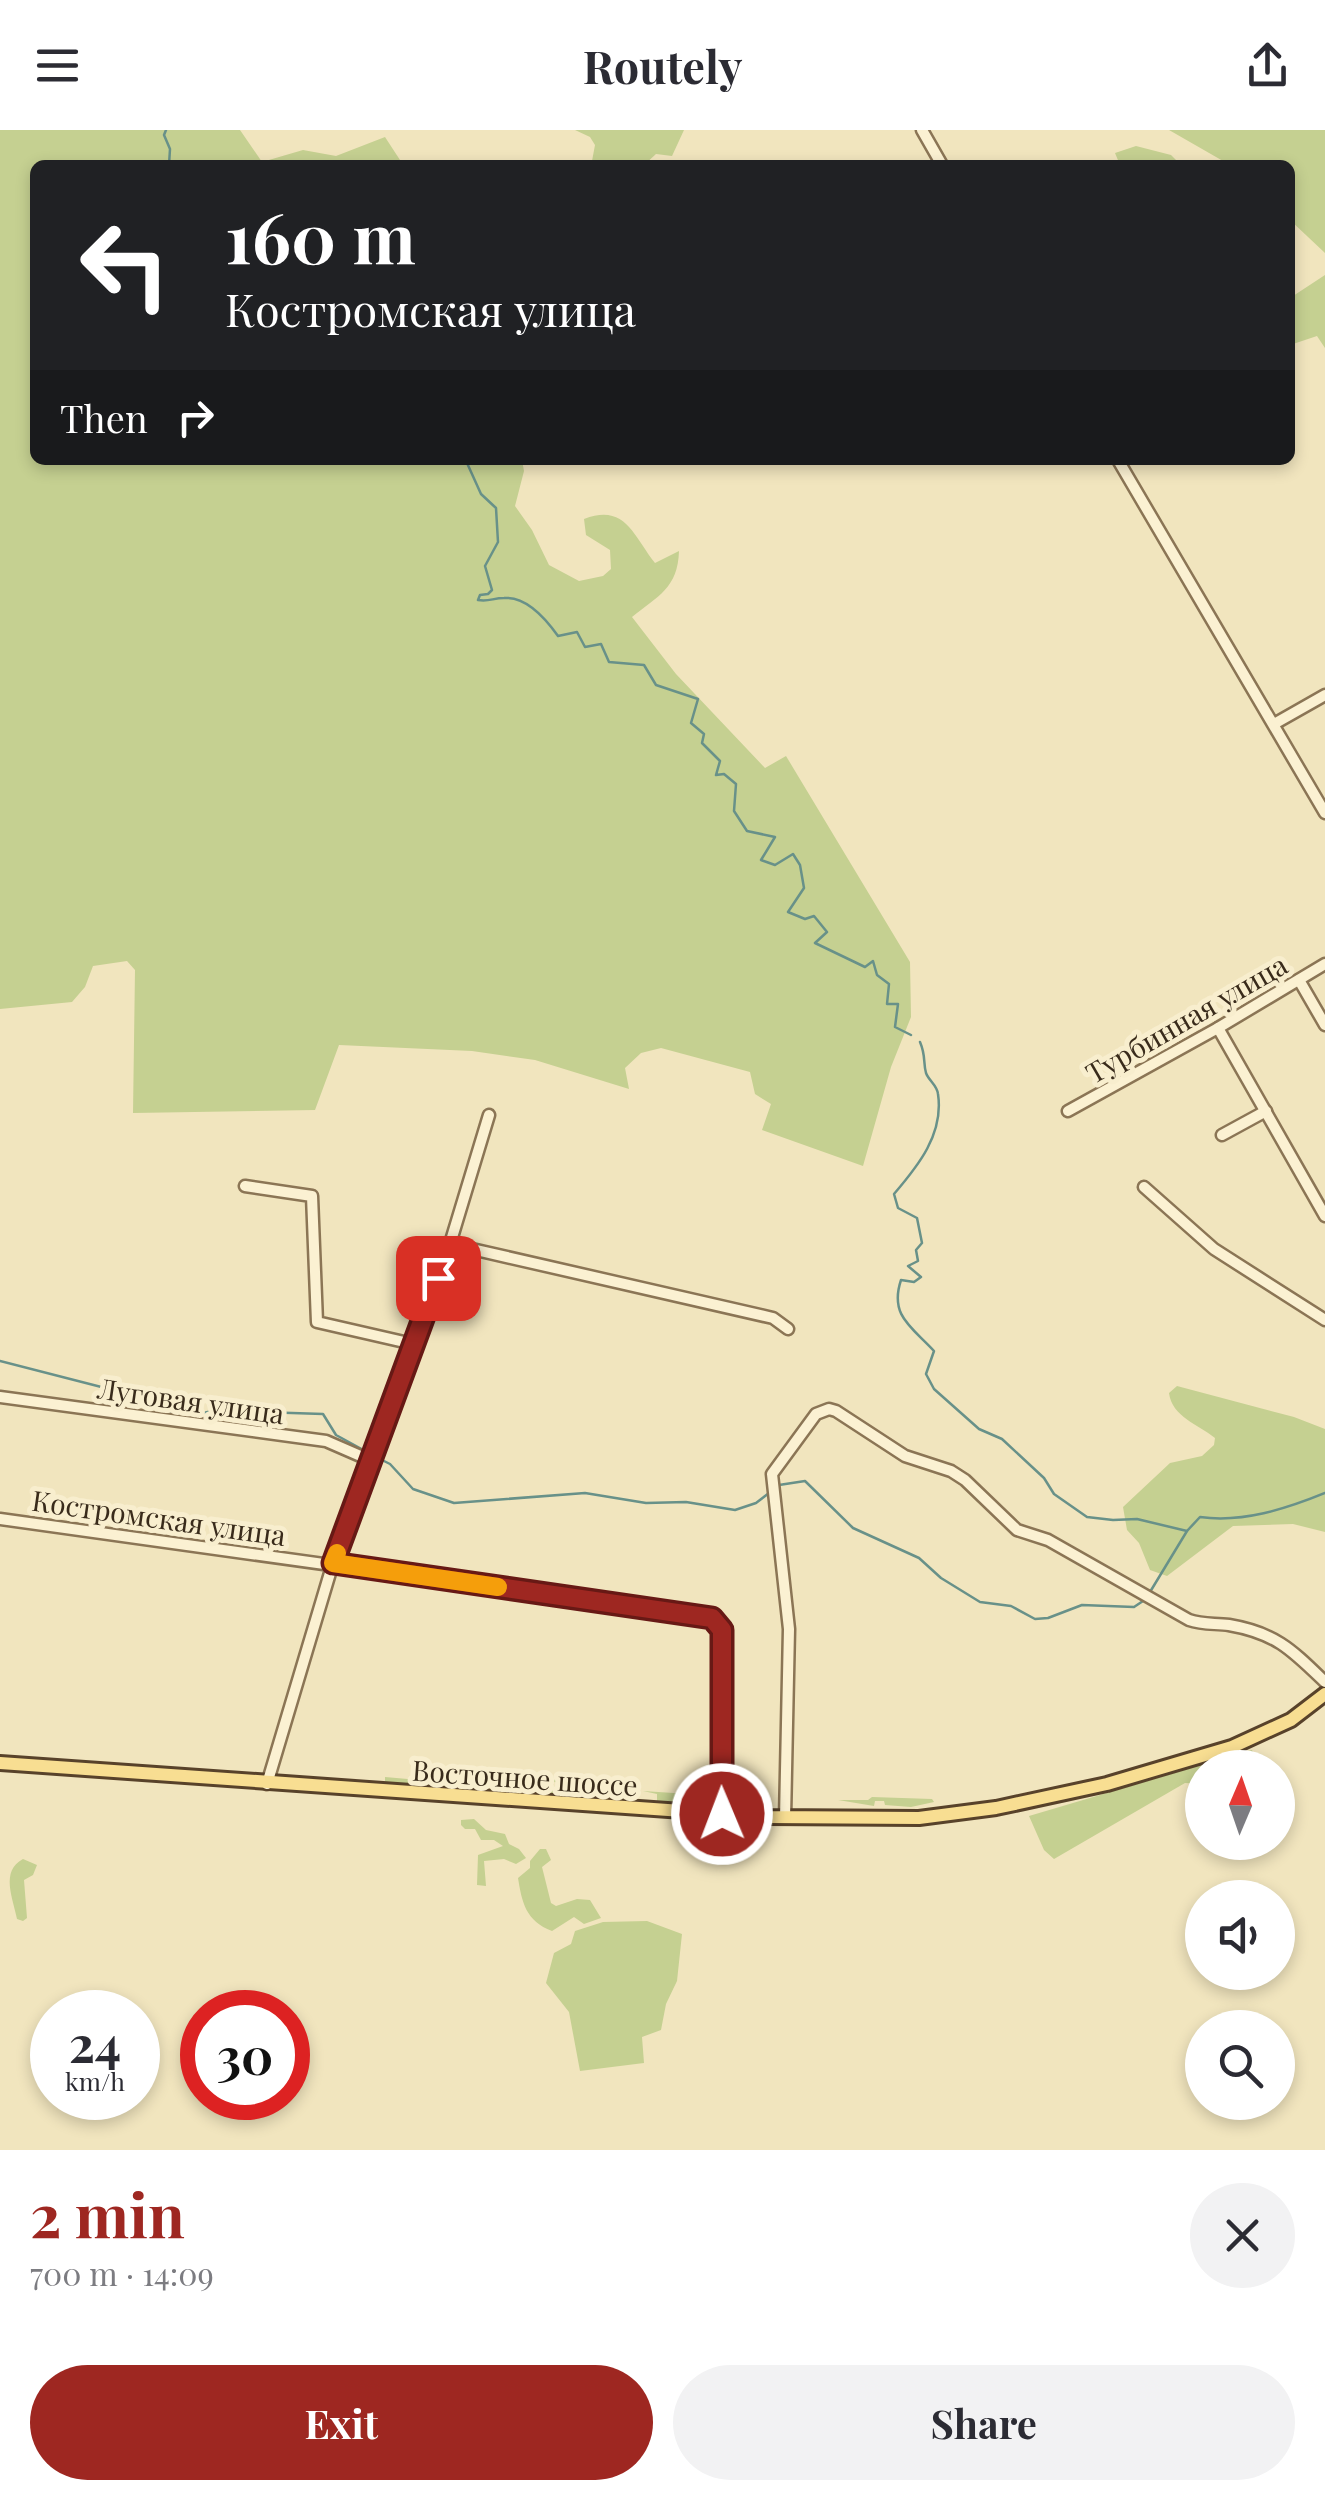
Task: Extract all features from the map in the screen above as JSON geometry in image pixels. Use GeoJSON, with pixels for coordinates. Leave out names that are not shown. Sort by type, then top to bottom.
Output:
{"type":"FeatureCollection","features":[{"type":"Feature","properties":{"kind":"main road","name":"Восточное шоссе"},"geometry":{"type":"LineString","coordinates":[[0,1763],[785,1818],[940,1816],[1108,1784],[1232,1747],[1291,1720],[1325,1694]]}},
{"type":"Feature","properties":{"kind":"street"},"geometry":{"type":"LineString","coordinates":[[922,130],[939,160]]}},
{"type":"Feature","properties":{"kind":"street"},"geometry":{"type":"LineString","coordinates":[[1121,465],[1325,814]]}},
{"type":"Feature","properties":{"kind":"street"},"geometry":{"type":"LineString","coordinates":[[1274,724],[1325,695]]}},
{"type":"Feature","properties":{"kind":"street","name":"Турбинная улица"},"geometry":{"type":"LineString","coordinates":[[1068,1110],[1325,964]]}},
{"type":"Feature","properties":{"kind":"street"},"geometry":{"type":"LineString","coordinates":[[1300,980],[1325,1025]]}},
{"type":"Feature","properties":{"kind":"street"},"geometry":{"type":"LineString","coordinates":[[1218,1028],[1325,1216]]}},
{"type":"Feature","properties":{"kind":"street"},"geometry":{"type":"LineString","coordinates":[[1222,1135],[1266,1112]]}},
{"type":"Feature","properties":{"kind":"street"},"geometry":{"type":"LineString","coordinates":[[267,1784],[333,1563],[450,1244],[489,1114]]}},
{"type":"Feature","properties":{"kind":"street"},"geometry":{"type":"LineString","coordinates":[[245,1186],[312,1196],[318,1322],[413,1344]]}},
{"type":"Feature","properties":{"kind":"street"},"geometry":{"type":"LineString","coordinates":[[1144,1187],[1214,1249],[1325,1320]]}},
{"type":"Feature","properties":{"kind":"street"},"geometry":{"type":"LineString","coordinates":[[450,1244],[773,1318],[788,1329]]}},
{"type":"Feature","properties":{"kind":"street","name":"Луговая улица"},"geometry":{"type":"LineString","coordinates":[[0,1397],[326,1441],[372,1460]]}},
{"type":"Feature","properties":{"kind":"street"},"geometry":{"type":"LineString","coordinates":[[785,1818],[788,1629],[772,1474],[816,1414],[829,1409],[904,1456],[939,1466],[965,1480],[1017,1530],[1048,1540],[1189,1620],[1278,1639],[1325,1682]]}},
{"type":"Feature","properties":{"kind":"street","name":"Костромская улица"},"geometry":{"type":"LineString","coordinates":[[0,1518],[712,1618],[722,1630],[722,1814]]}},
{"type":"Feature","properties":{"kind":"green space"},"geometry":{"type":"Polygon","coordinates":[[[0,130],[240,130],[261,160],[30,160],[30,465],[523,465],[515,506],[549,565],[579,581],[603,576],[611,569],[610,550],[586,535],[584,519],[598,515],[609,515],[627,524],[655,563],[679,551],[671,583],[632,617],[676,674],[765,768],[786,756],[910,962],[911,1017],[891,1067],[863,1166],[762,1130],[771,1104],[755,1094],[750,1072],[661,1048],[641,1053],[625,1068],[629,1089],[535,1060],[472,1051],[339,1045],[315,1110],[133,1113],[135,970],[127,961],[93,966],[85,987],[72,1002],[0,1009],[0,130]]]}},
{"type":"Feature","properties":{"kind":"green space"},"geometry":{"type":"Polygon","coordinates":[[[575,130],[684,130],[672,156],[656,154],[649,160],[592,160],[595,145],[590,137],[575,130]]]}},
{"type":"Feature","properties":{"kind":"green space"},"geometry":{"type":"Polygon","coordinates":[[[1169,130],[1325,130],[1325,253],[1295,225],[1295,160],[1221,160],[1169,130]]]}},
{"type":"Feature","properties":{"kind":"green space"},"geometry":{"type":"Polygon","coordinates":[[[385,137],[400,160],[269,160],[303,150],[336,156],[385,137]]]}},
{"type":"Feature","properties":{"kind":"green space"},"geometry":{"type":"Polygon","coordinates":[[[1136,146],[1171,155],[1176,160],[1118,160],[1115,153],[1136,146]]]}},
{"type":"Feature","properties":{"kind":"green space"},"geometry":{"type":"Polygon","coordinates":[[[1325,275],[1325,348],[1317,336],[1295,343],[1295,295],[1325,275]]]}},
{"type":"Feature","properties":{"kind":"green space"},"geometry":{"type":"Polygon","coordinates":[[[1177,1386],[1325,1429],[1325,1532],[1293,1524],[1233,1526],[1167,1576],[1150,1570],[1139,1543],[1127,1530],[1123,1507],[1170,1463],[1202,1456],[1214,1445],[1215,1438],[1175,1408],[1169,1393],[1177,1386]]]}},
{"type":"Feature","properties":{"kind":"green space"},"geometry":{"type":"Polygon","coordinates":[[[1185,1770],[1185,1783],[1054,1859],[1044,1850],[1029,1816],[1185,1770]]]}},
{"type":"Feature","properties":{"kind":"green space"},"geometry":{"type":"Polygon","coordinates":[[[554,1775],[613,1779],[613,1786],[553,1782],[554,1775]]]}},
{"type":"Feature","properties":{"kind":"green space"},"geometry":{"type":"Polygon","coordinates":[[[385,1777],[488,1787],[486,1790],[385,1782],[385,1777]]]}},
{"type":"Feature","properties":{"kind":"green space"},"geometry":{"type":"Polygon","coordinates":[[[556,1785],[629,1792],[618,1791],[617,1798],[549,1794],[548,1789],[556,1785]]]}},
{"type":"Feature","properties":{"kind":"green space"},"geometry":{"type":"Polygon","coordinates":[[[643,1791],[719,1796],[714,1804],[657,1801],[657,1794],[643,1791]]]}},
{"type":"Feature","properties":{"kind":"green space"},"geometry":{"type":"Polygon","coordinates":[[[872,1797],[934,1802],[911,1807],[885,1805],[884,1801],[875,1801],[874,1806],[838,1800],[872,1797]]]}},
{"type":"Feature","properties":{"kind":"green space"},"geometry":{"type":"Polygon","coordinates":[[[474,1819],[486,1830],[505,1834],[509,1844],[526,1858],[516,1864],[504,1859],[484,1861],[486,1886],[477,1885],[478,1855],[503,1846],[494,1840],[481,1840],[475,1829],[461,1825],[461,1820],[474,1819]]]}},
{"type":"Feature","properties":{"kind":"green space"},"geometry":{"type":"Polygon","coordinates":[[[540,1849],[546,1849],[551,1860],[542,1867],[551,1903],[556,1906],[577,1899],[590,1900],[601,1918],[584,1924],[574,1917],[552,1931],[536,1922],[524,1903],[518,1878],[530,1868],[530,1861],[540,1849]]]}},
{"type":"Feature","properties":{"kind":"green space"},"geometry":{"type":"Polygon","coordinates":[[[23,1859],[37,1865],[33,1875],[24,1880],[27,1918],[23,1921],[17,1919],[10,1878],[23,1859]]]}},
{"type":"Feature","properties":{"kind":"green space"},"geometry":{"type":"Polygon","coordinates":[[[647,1921],[682,1934],[677,1981],[666,2004],[661,2030],[642,2037],[644,2063],[580,2071],[569,2012],[546,1983],[554,1953],[571,1944],[575,1931],[603,1922],[647,1921]]]}},
{"type":"Feature","properties":{"kind":"waterway"},"geometry":{"type":"LineString","coordinates":[[166,130],[169,160]]}},
{"type":"Feature","properties":{"kind":"waterway"},"geometry":{"type":"LineString","coordinates":[[468,465],[481,494],[496,508],[498,542],[485,566],[492,590],[478,600],[520,601],[542,616],[558,636],[577,632],[585,647],[601,644],[609,662],[644,665],[656,685],[698,699],[691,723],[704,734],[702,743],[720,761],[716,775],[724,774],[736,784],[734,811],[747,831],[775,837],[761,860],[775,865],[793,854],[800,865],[804,888],[788,912],[805,919],[814,916],[827,932],[815,943],[865,967],[873,961],[877,975],[889,984],[887,1004],[898,1004],[895,1027],[911,1035]]}},
{"type":"Feature","properties":{"kind":"waterway"},"geometry":{"type":"LineString","coordinates":[[920,1042],[939,1109],[927,1148],[894,1194],[898,1208],[917,1218],[922,1243],[916,1250],[918,1261],[908,1266],[921,1277],[914,1282],[901,1280],[898,1303],[905,1320],[934,1351],[926,1374],[934,1389],[979,1429],[1002,1439],[1044,1478],[1054,1494],[1087,1517],[1137,1519],[1187,1531],[1200,1517],[1264,1513],[1325,1493]]}},
{"type":"Feature","properties":{"kind":"waterway"},"geometry":{"type":"LineString","coordinates":[[0,1361],[113,1390],[148,1407],[175,1413],[195,1415],[212,1411],[240,1419],[261,1412],[323,1414],[336,1435],[367,1452]]}},
{"type":"Feature","properties":{"kind":"waterway"},"geometry":{"type":"LineString","coordinates":[[378,1458],[390,1464],[413,1489],[454,1503],[585,1493],[646,1503],[686,1502],[735,1510],[756,1503],[769,1493]]}},
{"type":"Feature","properties":{"kind":"waterway"},"geometry":{"type":"LineString","coordinates":[[779,1485],[805,1481],[853,1528],[919,1558],[941,1578],[980,1602],[1011,1606],[1035,1619],[1082,1605],[1134,1607],[1146,1599]]}},
{"type":"Feature","properties":{"kind":"waterway"},"geometry":{"type":"LineString","coordinates":[[1150,1592],[1187,1531]]}},
{"type":"Feature","properties":{"kind":"slow traffic"},"geometry":{"type":"LineString","coordinates":[[337,1553],[333,1563],[498,1587]]}},
{"type":"Feature","properties":{"kind":"route"},"geometry":{"type":"LineString","coordinates":[[438,1278],[333,1563],[712,1618],[722,1630],[722,1814]]}}]}
